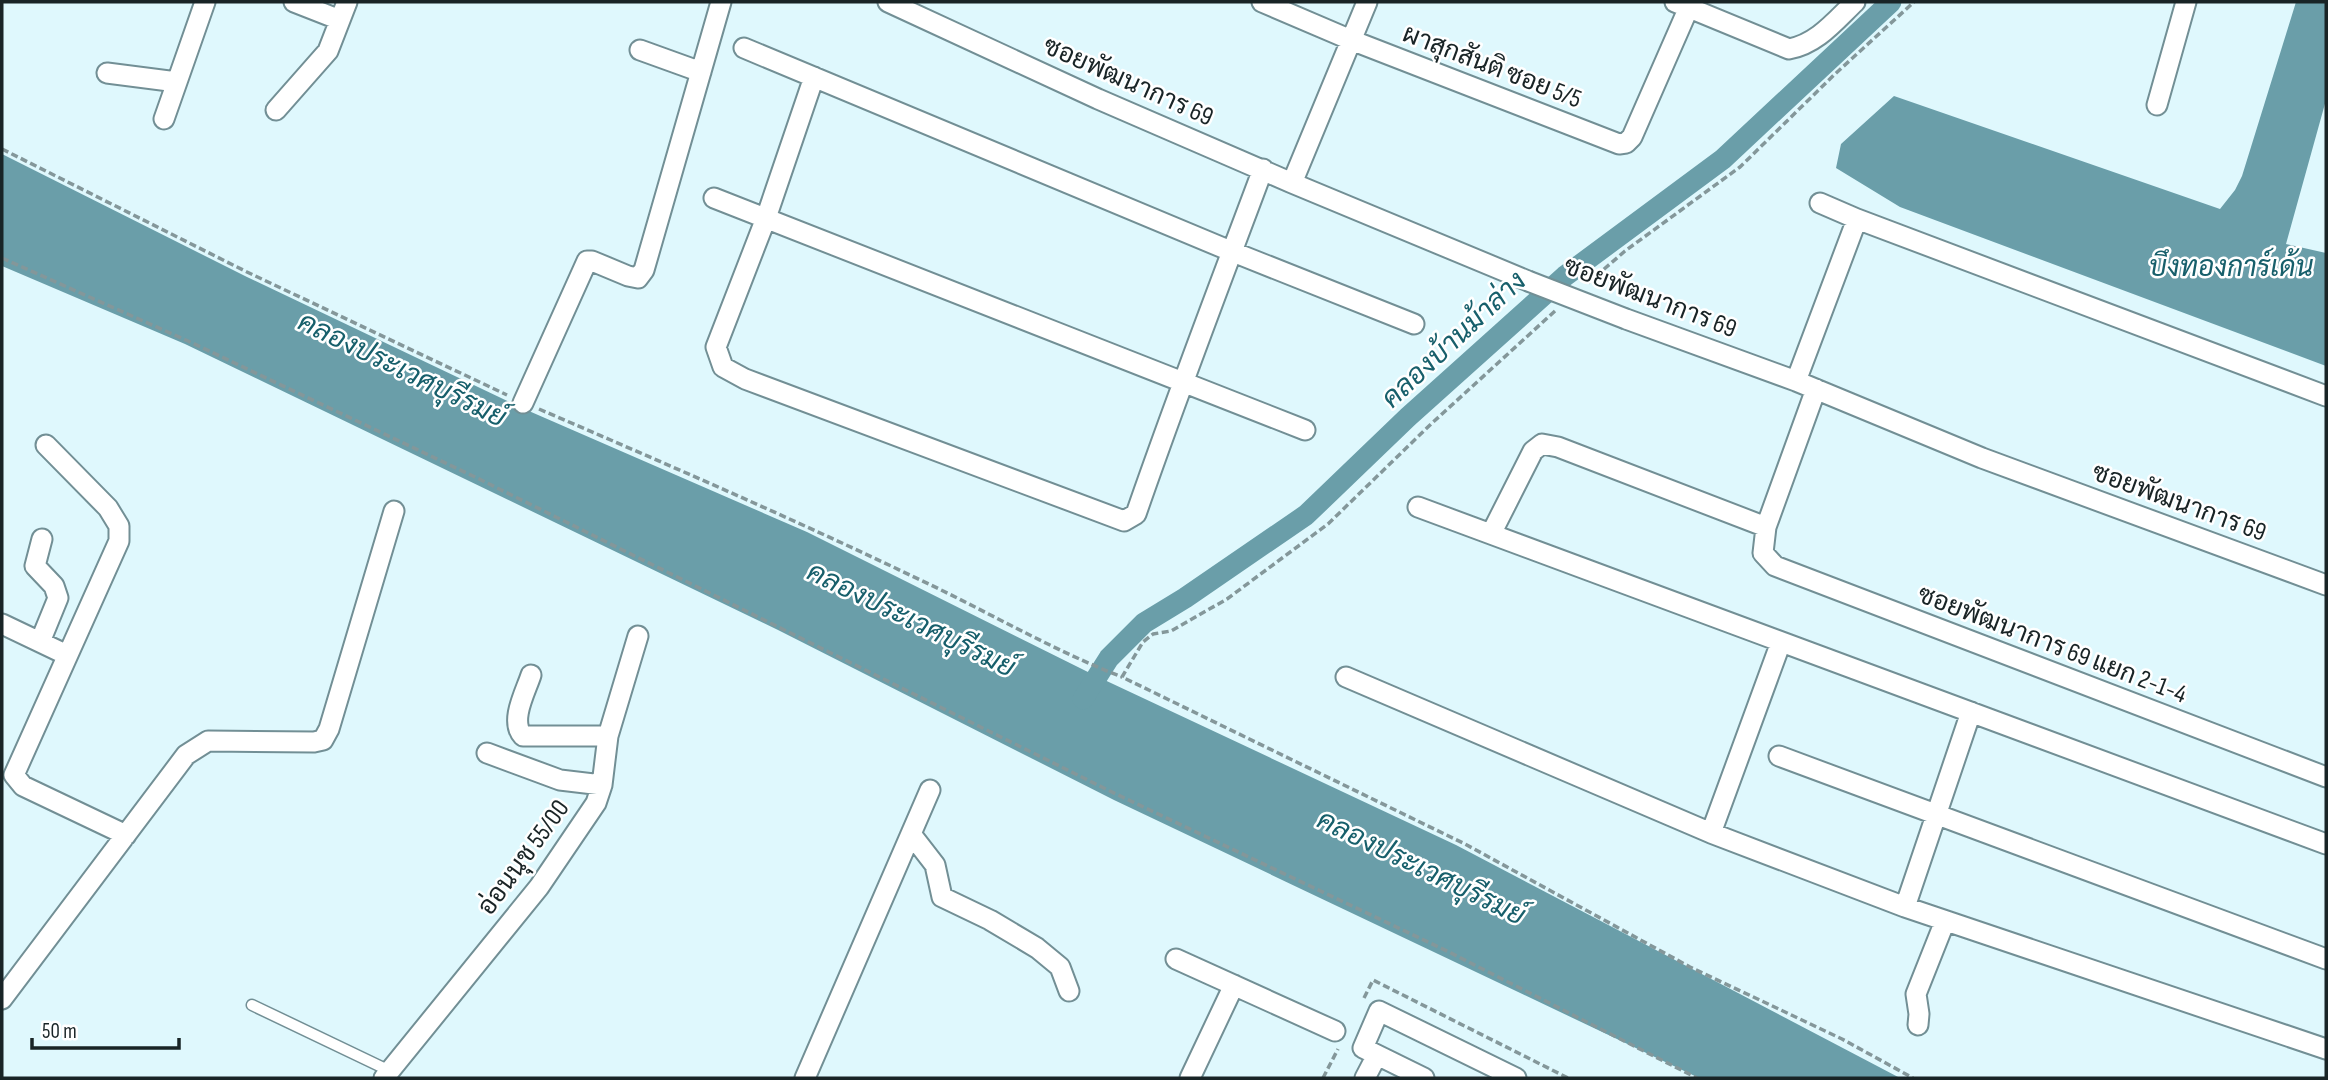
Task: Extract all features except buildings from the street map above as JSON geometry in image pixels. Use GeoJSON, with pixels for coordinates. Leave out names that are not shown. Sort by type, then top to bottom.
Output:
{"type":"FeatureCollection","features":[{"type":"Feature","properties":{"kind":"street"},"geometry":{"type":"LineString","coordinates":[[164,119],[205,2]]}},
{"type":"Feature","properties":{"kind":"street"},"geometry":{"type":"LineString","coordinates":[[276,110],[328,51],[343,11],[294,2]]}},
{"type":"Feature","properties":{"kind":"street"},"geometry":{"type":"LineString","coordinates":[[523,402],[587,261],[638,278],[643,270],[722,2]]}},
{"type":"Feature","properties":{"kind":"street","name":"ซอยพัฒนาการ 69"},"geometry":{"type":"LineString","coordinates":[[888,2],[1098,99],[1528,281],[1796,381],[1982,458],[2326,585]]}},
{"type":"Feature","properties":{"kind":"street","name":"ผาสุกสันติ ซอย 5/5"},"geometry":{"type":"LineString","coordinates":[[1262,2],[1351,40],[1619,145],[1632,137],[1682,4]]}},
{"type":"Feature","properties":{"kind":"street"},"geometry":{"type":"LineString","coordinates":[[1292,183],[1367,2]]}},
{"type":"Feature","properties":{"kind":"street"},"geometry":{"type":"LineString","coordinates":[[1682,4],[1789,49],[1803,47],[1815,40],[1855,2]]}},
{"type":"Feature","properties":{"kind":"street"},"geometry":{"type":"LineString","coordinates":[[2157,105],[2186,2]]}},
{"type":"Feature","properties":{"kind":"street"},"geometry":{"type":"LineString","coordinates":[[744,48],[1233,252],[1414,324]]}},
{"type":"Feature","properties":{"kind":"street"},"geometry":{"type":"LineString","coordinates":[[639,50],[701,72]]}},
{"type":"Feature","properties":{"kind":"street"},"geometry":{"type":"LineString","coordinates":[[107,73],[177,82]]}},
{"type":"Feature","properties":{"kind":"street"},"geometry":{"type":"LineString","coordinates":[[814,77],[766,218],[716,348],[723,367],[745,379],[1124,521],[1136,514],[1181,383],[1263,169]]}},
{"type":"Feature","properties":{"kind":"street"},"geometry":{"type":"LineString","coordinates":[[714,198],[1305,430]]}},
{"type":"Feature","properties":{"kind":"street"},"geometry":{"type":"LineString","coordinates":[[1820,204],[2326,396]]}},
{"type":"Feature","properties":{"kind":"street"},"geometry":{"type":"LineString","coordinates":[[1796,381],[1857,219]]}},
{"type":"Feature","properties":{"kind":"street"},"geometry":{"type":"LineString","coordinates":[[1491,534],[1533,451],[1542,444],[1558,447],[1766,527],[1816,389]]}},
{"type":"Feature","properties":{"kind":"street"},"geometry":{"type":"LineString","coordinates":[[46,445],[101,500],[119,526],[119,541],[14,775],[23,786],[126,835]]}},
{"type":"Feature","properties":{"kind":"street"},"geometry":{"type":"LineString","coordinates":[[1418,507],[2326,844]]}},
{"type":"Feature","properties":{"kind":"street"},"geometry":{"type":"LineString","coordinates":[[2,999],[186,755],[197,746],[208,741],[323,740],[329,730],[394,511]]}},
{"type":"Feature","properties":{"kind":"street","name":"ซอยพัฒนาการ 69 แยก 2-1-4"},"geometry":{"type":"LineString","coordinates":[[1766,527],[1763,553],[1774,566],[2326,778]]}},
{"type":"Feature","properties":{"kind":"street"},"geometry":{"type":"LineString","coordinates":[[40,642],[58,598],[54,586],[35,566],[42,538]]}},
{"type":"Feature","properties":{"kind":"street"},"geometry":{"type":"LineString","coordinates":[[2,624],[67,655]]}},
{"type":"Feature","properties":{"kind":"street","name":"อ่อนนุช 55/00"},"geometry":{"type":"LineString","coordinates":[[387,1075],[539,887],[592,810],[602,785],[608,736],[638,636]]}},
{"type":"Feature","properties":{"kind":"street"},"geometry":{"type":"LineString","coordinates":[[1711,833],[1781,642]]}},
{"type":"Feature","properties":{"kind":"street"},"geometry":{"type":"LineString","coordinates":[[531,675],[518,716],[519,731],[523,736],[608,736]]}},
{"type":"Feature","properties":{"kind":"street"},"geometry":{"type":"LineString","coordinates":[[1346,677],[1711,833],[1905,907],[2326,1049]]}},
{"type":"Feature","properties":{"kind":"street"},"geometry":{"type":"LineString","coordinates":[[1905,907],[1971,712]]}},
{"type":"Feature","properties":{"kind":"street"},"geometry":{"type":"LineString","coordinates":[[487,753],[560,780],[602,785]]}},
{"type":"Feature","properties":{"kind":"street"},"geometry":{"type":"LineString","coordinates":[[1779,756],[2326,959]]}},
{"type":"Feature","properties":{"kind":"street"},"geometry":{"type":"LineString","coordinates":[[805,1078],[930,790]]}},
{"type":"Feature","properties":{"kind":"street"},"geometry":{"type":"LineString","coordinates":[[911,834],[935,864],[942,897],[990,920],[1037,948],[1060,967],[1069,991]]}},
{"type":"Feature","properties":{"kind":"street"},"geometry":{"type":"LineString","coordinates":[[1918,1025],[1916,994],[1945,921]]}},
{"type":"Feature","properties":{"kind":"street"},"geometry":{"type":"LineString","coordinates":[[1176,959],[1335,1031]]}},
{"type":"Feature","properties":{"kind":"street"},"geometry":{"type":"LineString","coordinates":[[1190,1078],[1234,985]]}},
{"type":"Feature","properties":{"kind":"street"},"geometry":{"type":"LineString","coordinates":[[1424,1078],[1363,1048],[1379,1011],[1516,1078]]}},
{"type":"Feature","properties":{"kind":"street"},"geometry":{"type":"LineString","coordinates":[[1365,1078],[1377,1055]]}},
{"type":"Feature","properties":{"kind":"lane"},"geometry":{"type":"LineString","coordinates":[[252,1005],[387,1075]]}},
{"type":"Feature","properties":{"kind":"path"},"geometry":{"type":"LineString","coordinates":[[1586,285],[1625,251],[1740,167],[1835,74],[1914,2]]}},
{"type":"Feature","properties":{"kind":"path"},"geometry":{"type":"LineString","coordinates":[[2,258],[188,341],[473,476],[1118,795],[1451,954],[1697,1078]]}},
{"type":"Feature","properties":{"kind":"path"},"geometry":{"type":"LineString","coordinates":[[1122,677],[1143,642],[1153,634],[1171,631],[1227,599],[1328,523],[1431,424],[1557,310]]}},
{"type":"Feature","properties":{"kind":"path"},"geometry":{"type":"LineString","coordinates":[[1086,663],[1122,677],[1465,844],[1690,967],[1842,1040],[1913,1078]]}},
{"type":"Feature","properties":{"kind":"path"},"geometry":{"type":"LineString","coordinates":[[1373,981],[1568,1078]]}},
{"type":"Feature","properties":{"kind":"water","name":"บึงทองการ์เด้น"},"geometry":{"type":"Polygon","coordinates":[[[2296,2],[2326,2],[2326,100],[2286,244],[2326,253],[2326,366],[1900,207],[1836,168],[1841,144],[1894,96],[2220,209],[2242,176],[2296,2]]]}},
{"type":"Feature","properties":{"kind":"water","name":"คลองประเวศบุรีรมย์"},"geometry":{"type":"Polygon","coordinates":[[[2,154],[247,277],[522,408],[807,532],[1096,676],[1456,845],[1900,1078],[1699,1078],[1114,800],[778,630],[185,344],[2,266],[2,154]]]}},
{"type":"Feature","properties":{"kind":"waterway","name":"คลองบ้านม้าล่าง"},"geometry":{"type":"LineString","coordinates":[[1083,699],[1109,658],[1144,623],[1306,515],[1408,417],[1565,276],[1723,159],[1891,2]]}}]}
